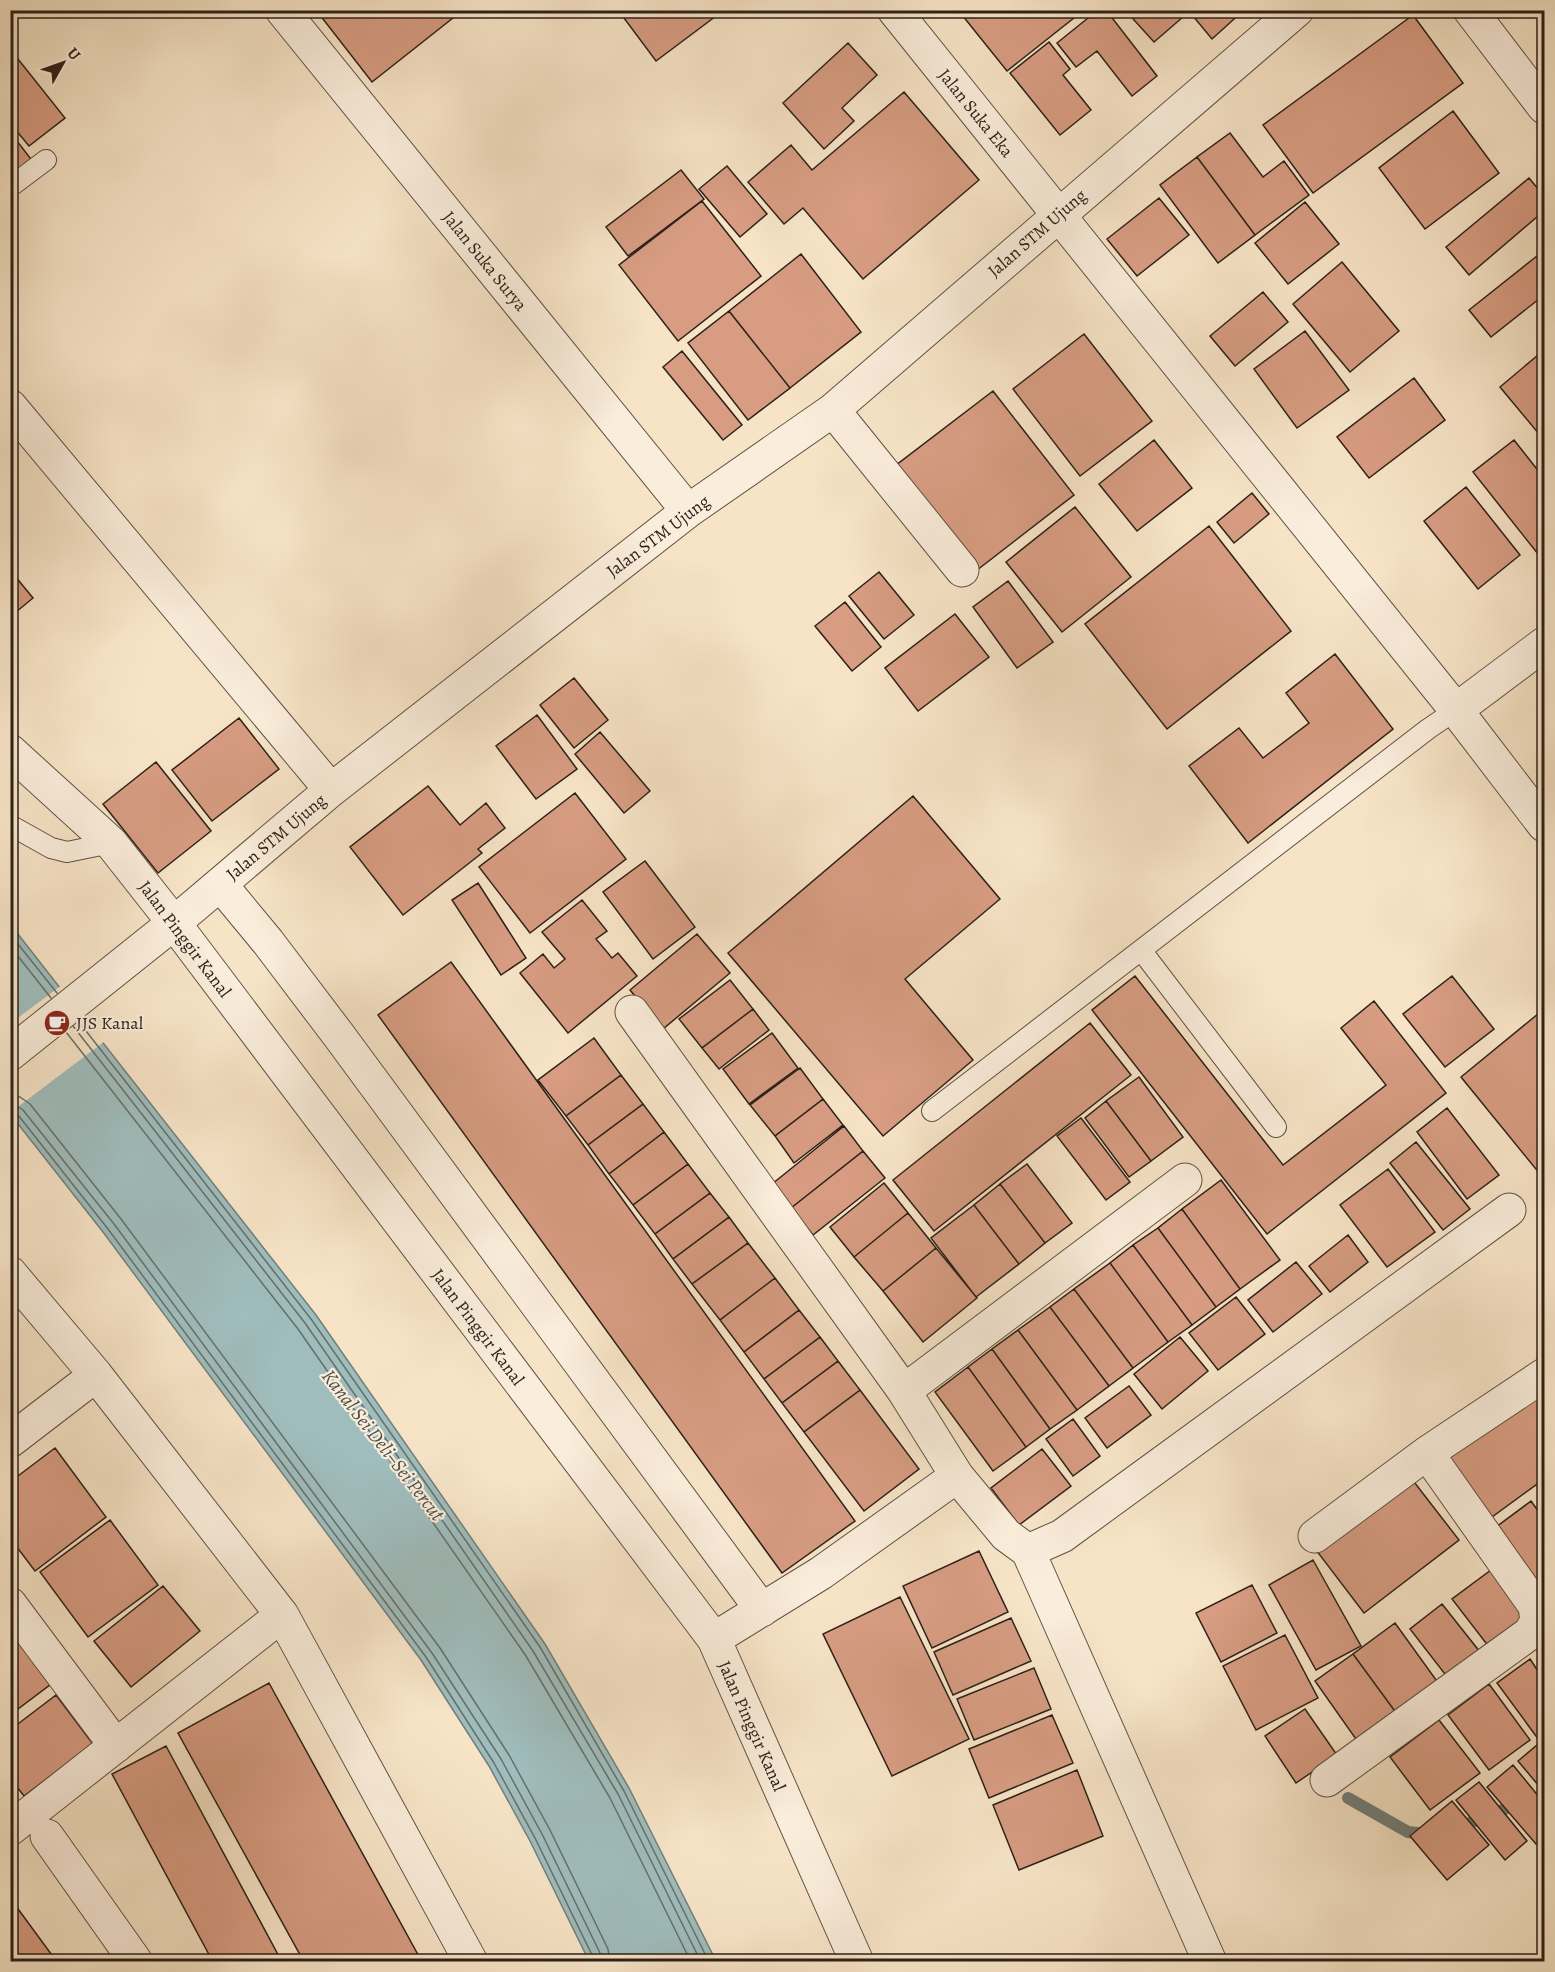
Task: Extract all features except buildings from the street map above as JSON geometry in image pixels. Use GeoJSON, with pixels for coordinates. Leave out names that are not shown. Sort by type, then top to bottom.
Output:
{"type":"FeatureCollection","features":[{"type":"Feature","properties":{"kind":"street","name":"Jalan Suka Surya"},"geometry":{"type":"LineString","coordinates":[[282,10],[688,511]]}},
{"type":"Feature","properties":{"kind":"street","name":"Jalan Suka Eka"},"geometry":{"type":"LineString","coordinates":[[894,10],[1456,710],[1545,825]]}},
{"type":"Feature","properties":{"kind":"street","name":"Jalan STM Ujung"},"geometry":{"type":"LineString","coordinates":[[10,1054],[167,929],[331,790],[688,511],[833,410],[1297,10]]}},
{"type":"Feature","properties":{"kind":"street"},"geometry":{"type":"LineString","coordinates":[[1470,10],[1545,107]]}},
{"type":"Feature","properties":{"kind":"street"},"geometry":{"type":"LineString","coordinates":[[10,406],[331,790]]}},
{"type":"Feature","properties":{"kind":"street"},"geometry":{"type":"LineString","coordinates":[[833,410],[962,570]]}},
{"type":"Feature","properties":{"kind":"street"},"geometry":{"type":"LineString","coordinates":[[1456,710],[1545,644]]}},
{"type":"Feature","properties":{"kind":"street","name":"Jalan Pinggir Kanal"},"geometry":{"type":"LineString","coordinates":[[10,751],[111,843],[167,929],[714,1639],[857,1962]]}},
{"type":"Feature","properties":{"kind":"street"},"geometry":{"type":"LineString","coordinates":[[220,884],[340,1037],[762,1610]]}},
{"type":"Feature","properties":{"kind":"street"},"geometry":{"type":"LineString","coordinates":[[632,1012],[904,1391],[957,1476],[1006,1535],[1028,1551],[1209,1962]]}},
{"type":"Feature","properties":{"kind":"street"},"geometry":{"type":"LineString","coordinates":[[904,1391],[1185,1180]]}},
{"type":"Feature","properties":{"kind":"street"},"geometry":{"type":"LineString","coordinates":[[1028,1551],[1062,1536],[1509,1210]]}},
{"type":"Feature","properties":{"kind":"street"},"geometry":{"type":"LineString","coordinates":[[10,1273],[96,1375],[282,1616],[471,1962]]}},
{"type":"Feature","properties":{"kind":"street"},"geometry":{"type":"LineString","coordinates":[[10,1442],[96,1375]]}},
{"type":"Feature","properties":{"kind":"street"},"geometry":{"type":"LineString","coordinates":[[1315,1536],[1427,1453],[1545,1375]]}},
{"type":"Feature","properties":{"kind":"street"},"geometry":{"type":"LineString","coordinates":[[1327,1780],[1530,1632],[1537,1620],[1535,1606],[1427,1453]]}},
{"type":"Feature","properties":{"kind":"street"},"geometry":{"type":"LineString","coordinates":[[714,1639],[821,1573],[957,1476]]}},
{"type":"Feature","properties":{"kind":"street"},"geometry":{"type":"LineString","coordinates":[[10,1604],[116,1746]]}},
{"type":"Feature","properties":{"kind":"street"},"geometry":{"type":"LineString","coordinates":[[10,1829],[282,1616]]}},
{"type":"Feature","properties":{"kind":"street"},"geometry":{"type":"LineString","coordinates":[[47,1836],[136,1962]]}},
{"type":"Feature","properties":{"kind":"lane"},"geometry":{"type":"LineString","coordinates":[[10,187],[46,160]]}},
{"type":"Feature","properties":{"kind":"lane"},"geometry":{"type":"LineString","coordinates":[[932,1111],[1428,729],[1456,710]]}},
{"type":"Feature","properties":{"kind":"lane"},"geometry":{"type":"LineString","coordinates":[[10,825],[51,848],[67,852],[111,843]]}},
{"type":"Feature","properties":{"kind":"lane"},"geometry":{"type":"LineString","coordinates":[[1141,950],[1276,1127]]}},
{"type":"Feature","properties":{"kind":"water","name":"Kanal Sei Deli–Sei Percut"},"geometry":{"type":"Polygon","coordinates":[[[10,924],[316,1315],[545,1644],[629,1788],[716,1961],[589,1961],[530,1841],[489,1766],[421,1660],[103,1232],[11,1115],[10,924]]]}},
{"type":"Feature","properties":{"kind":"pier"},"geometry":{"type":"Polygon","coordinates":[[[62,985],[105,1041],[11,1112],[11,1023],[62,985]]]}},
{"type":"Feature","properties":{"kind":"waterway"},"geometry":{"type":"LineString","coordinates":[[1348,1798],[1408,1832],[1428,1834]]}},
{"type":"Feature","properties":{"kind":"waterway"},"geometry":{"type":"LineString","coordinates":[[1457,1828],[1520,1803],[1544,1802]]}},
{"type":"Feature","properties":{"kind":"place","name":"JJS Kanal"},"geometry":{"type":"Point","coordinates":[57,1023]}}]}
